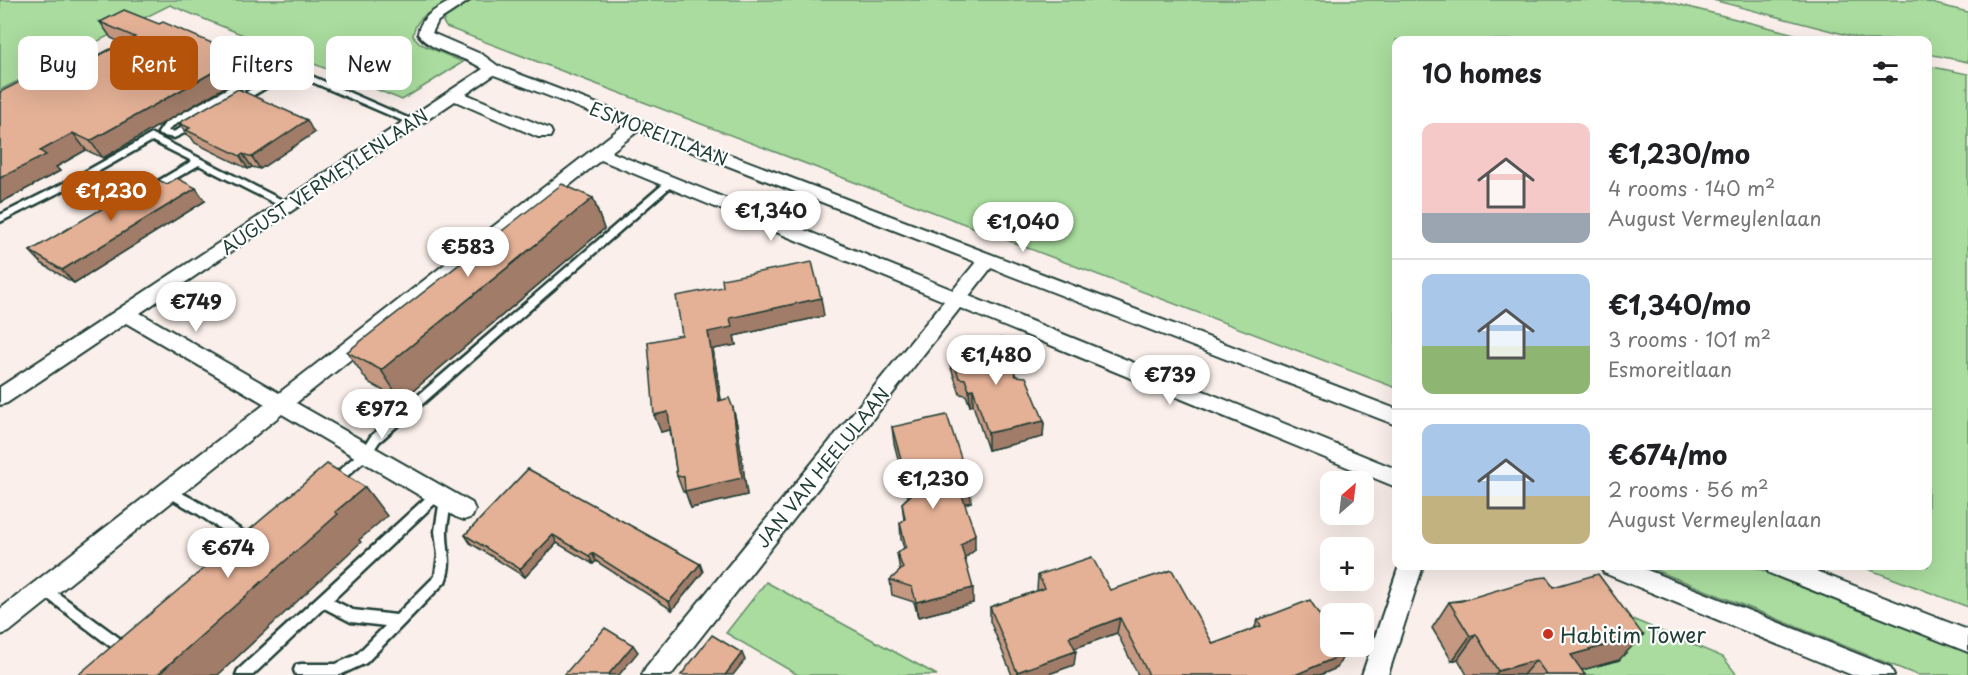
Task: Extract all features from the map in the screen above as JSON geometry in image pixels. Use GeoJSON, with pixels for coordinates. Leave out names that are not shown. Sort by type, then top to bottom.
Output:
{"type":"FeatureCollection","features":[{"type":"Feature","properties":{"kind":"street","name":"ESMOREITLAAN"},"geometry":{"type":"LineString","coordinates":[[463,0],[430,21],[425,29],[425,34],[430,39],[478,58],[493,69],[1392,415]]}},
{"type":"Feature","properties":{"kind":"street","name":"AUGUST VERMEYLENLAAN"},"geometry":{"type":"LineString","coordinates":[[0,397],[493,69]]}},
{"type":"Feature","properties":{"kind":"street"},"geometry":{"type":"LineString","coordinates":[[454,95],[544,133]]}},
{"type":"Feature","properties":{"kind":"street"},"geometry":{"type":"LineString","coordinates":[[0,624],[636,124]]}},
{"type":"Feature","properties":{"kind":"street"},"geometry":{"type":"LineString","coordinates":[[599,153],[1392,476]]}},
{"type":"Feature","properties":{"kind":"street","name":"JAN VAN HEELULAAN"},"geometry":{"type":"LineString","coordinates":[[655,675],[988,260]]}},
{"type":"Feature","properties":{"kind":"street"},"geometry":{"type":"LineString","coordinates":[[125,313],[449,502]]}},
{"type":"Feature","properties":{"kind":"street"},"geometry":{"type":"LineString","coordinates":[[1375,675],[1410,570]]}},
{"type":"Feature","properties":{"kind":"street"},"geometry":{"type":"LineString","coordinates":[[1622,570],[1881,675]]}},
{"type":"Feature","properties":{"kind":"street"},"geometry":{"type":"LineString","coordinates":[[1787,570],[1968,641]]}},
{"type":"Feature","properties":{"kind":"lane"},"geometry":{"type":"LineString","coordinates":[[314,80],[413,122]]}},
{"type":"Feature","properties":{"kind":"lane"},"geometry":{"type":"LineString","coordinates":[[201,122],[174,135],[162,133],[168,125],[231,90]]}},
{"type":"Feature","properties":{"kind":"lane"},"geometry":{"type":"LineString","coordinates":[[231,105],[257,90]]}},
{"type":"Feature","properties":{"kind":"lane"},"geometry":{"type":"LineString","coordinates":[[0,219],[75,181],[152,137],[287,206]]}},
{"type":"Feature","properties":{"kind":"lane"},"geometry":{"type":"LineString","coordinates":[[137,197],[199,161]]}},
{"type":"Feature","properties":{"kind":"lane"},"geometry":{"type":"LineString","coordinates":[[321,493],[366,453],[375,440],[671,182]]}},
{"type":"Feature","properties":{"kind":"lane"},"geometry":{"type":"LineString","coordinates":[[169,491],[257,547]]}},
{"type":"Feature","properties":{"kind":"lane"},"geometry":{"type":"LineString","coordinates":[[243,675],[324,601],[449,502]]}},
{"type":"Feature","properties":{"kind":"lane"},"geometry":{"type":"LineString","coordinates":[[301,669],[336,670],[362,659],[396,621],[441,578],[444,555],[441,531],[449,502]]}},
{"type":"Feature","properties":{"kind":"lane"},"geometry":{"type":"LineString","coordinates":[[44,589],[133,655]]}},
{"type":"Feature","properties":{"kind":"lane"},"geometry":{"type":"LineString","coordinates":[[324,601],[351,616],[396,621]]}},
{"type":"Feature","properties":{"kind":"green space"},"geometry":{"type":"Polygon","coordinates":[[[0,0],[452,0],[422,18],[414,29],[413,36],[421,44],[463,62],[402,100],[378,90],[412,90],[412,36],[326,36],[326,69],[314,64],[314,36],[246,36],[170,5],[98,41],[98,36],[18,36],[18,81],[0,90],[0,0]]]}},
{"type":"Feature","properties":{"kind":"green space"},"geometry":{"type":"Polygon","coordinates":[[[472,0],[1661,0],[1802,36],[1392,36],[1392,386],[446,27],[443,22],[447,15],[472,0]]]}},
{"type":"Feature","properties":{"kind":"green space"},"geometry":{"type":"Polygon","coordinates":[[[1713,0],[1919,0],[1968,12],[1968,62],[1932,55],[1932,36],[1851,36],[1713,0]]]}},
{"type":"Feature","properties":{"kind":"green space"},"geometry":{"type":"Polygon","coordinates":[[[1932,67],[1968,74],[1968,607],[1871,570],[1932,570],[1932,67]]]}},
{"type":"Feature","properties":{"kind":"green space"},"geometry":{"type":"Polygon","coordinates":[[[1655,570],[1761,570],[1968,650],[1968,675],[1917,675],[1655,570]]]}},
{"type":"Feature","properties":{"kind":"green space"},"geometry":{"type":"Polygon","coordinates":[[[766,582],[937,675],[798,675],[726,633],[766,582]]]}},
{"type":"Feature","properties":{"kind":"green space"},"geometry":{"type":"Polygon","coordinates":[[[1575,595],[1723,657],[1737,675],[1566,675],[1618,659],[1575,595]]]}},
{"type":"Feature","properties":{"kind":"building"},"geometry":{"type":"Polygon","coordinates":[[[124,10],[159,24],[163,22],[196,36],[133,36],[100,22],[124,10]]]}},
{"type":"Feature","properties":{"kind":"building"},"geometry":{"type":"Polygon","coordinates":[[[198,37],[210,42],[210,74],[198,81],[198,37]]]}},
{"type":"Feature","properties":{"kind":"building"},"geometry":{"type":"Polygon","coordinates":[[[110,50],[110,90],[181,90],[90,141],[73,133],[40,151],[46,155],[0,178],[0,92],[18,83],[18,90],[98,90],[98,56],[110,50]]]}},
{"type":"Feature","properties":{"kind":"building"},"geometry":{"type":"Polygon","coordinates":[[[236,90],[307,120],[252,157],[243,154],[240,156],[186,130],[190,128],[179,123],[236,90]]]}},
{"type":"Feature","properties":{"kind":"building"},"geometry":{"type":"Polygon","coordinates":[[[154,178],[167,184],[177,178],[196,188],[62,270],[30,251],[154,178]]]}},
{"type":"Feature","properties":{"kind":"building"},"geometry":{"type":"Polygon","coordinates":[[[562,184],[593,198],[381,370],[347,352],[562,184]]]}},
{"type":"Feature","properties":{"kind":"building"},"geometry":{"type":"Polygon","coordinates":[[[812,262],[821,298],[730,318],[732,327],[708,332],[719,401],[729,398],[733,408],[742,478],[685,491],[684,477],[677,476],[668,412],[654,415],[648,342],[682,335],[676,296],[723,287],[722,279],[812,262]]]}},
{"type":"Feature","properties":{"kind":"building"},"geometry":{"type":"Polygon","coordinates":[[[1001,338],[1016,376],[1026,377],[1044,421],[988,433],[973,389],[969,390],[965,379],[959,378],[949,348],[1001,338]]]}},
{"type":"Feature","properties":{"kind":"building"},"geometry":{"type":"Polygon","coordinates":[[[947,415],[970,486],[960,489],[975,534],[961,545],[973,588],[916,602],[912,587],[890,580],[903,568],[897,553],[906,547],[900,523],[905,519],[902,503],[911,495],[892,427],[947,415]]]}},
{"type":"Feature","properties":{"kind":"building"},"geometry":{"type":"Polygon","coordinates":[[[327,464],[365,487],[335,512],[338,514],[157,675],[78,675],[327,464]]]}},
{"type":"Feature","properties":{"kind":"building"},"geometry":{"type":"Polygon","coordinates":[[[528,469],[700,564],[669,602],[592,553],[589,556],[553,535],[520,569],[465,535],[528,469]]]}},
{"type":"Feature","properties":{"kind":"building"},"geometry":{"type":"Polygon","coordinates":[[[1092,557],[1110,590],[1172,570],[1213,644],[1261,626],[1258,620],[1310,600],[1320,616],[1320,657],[1337,657],[1295,675],[1149,675],[1120,618],[1069,637],[1076,651],[1017,672],[990,607],[1045,588],[1038,575],[1092,557]]]}},
{"type":"Feature","properties":{"kind":"building"},"geometry":{"type":"Polygon","coordinates":[[[1598,574],[1643,635],[1571,655],[1585,675],[1547,675],[1536,660],[1498,671],[1476,634],[1470,636],[1449,602],[1461,601],[1537,578],[1547,577],[1553,587],[1598,574]]]}},
{"type":"Feature","properties":{"kind":"building"},"geometry":{"type":"Polygon","coordinates":[[[605,628],[633,645],[608,675],[564,675],[605,628]]]}},
{"type":"Feature","properties":{"kind":"building"},"geometry":{"type":"Polygon","coordinates":[[[712,635],[742,653],[725,675],[681,675],[712,635]]]}},
{"type":"Feature","properties":{"kind":"place","name":"Habitim Tower"},"geometry":{"type":"Point","coordinates":[1548,634]}}]}
